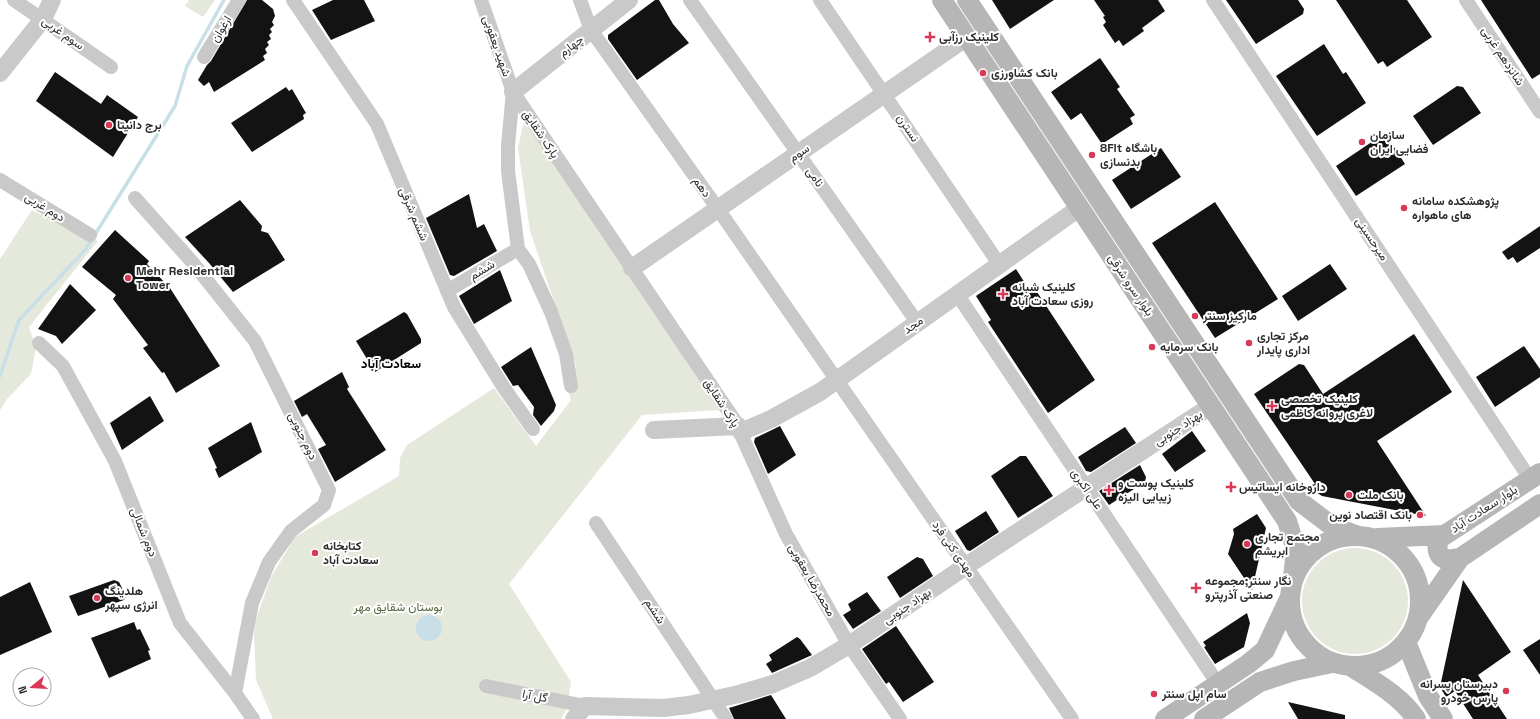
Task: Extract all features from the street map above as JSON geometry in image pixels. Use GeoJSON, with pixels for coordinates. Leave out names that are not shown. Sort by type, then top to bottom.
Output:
{"type":"FeatureCollection","features":[{"type":"Feature","properties":{"kind":"main road","name":"بلوار سرو شرقی"},"geometry":{"type":"LineString","coordinates":[[942,0],[1287,521],[1296,550],[1292,578]]}},
{"type":"Feature","properties":{"kind":"main road","name":"بلوار سرو شرقی"},"geometry":{"type":"LineString","coordinates":[[970,2],[1299,501],[1332,526],[1356,535]]}},
{"type":"Feature","properties":{"kind":"main road","name":"بلوار سعادت آباد"},"geometry":{"type":"LineString","coordinates":[[1377,538],[1444,535],[1535,476]]}},
{"type":"Feature","properties":{"kind":"main road"},"geometry":{"type":"LineString","coordinates":[[1418,619],[1420,604],[1418,583],[1409,564],[1395,548],[1377,538],[1356,535],[1336,537],[1318,546],[1302,560],[1292,578],[1289,598],[1291,619],[1300,638],[1314,653],[1332,663],[1352,667],[1372,664],[1391,656],[1406,642],[1418,619],[1460,558],[1540,504]]}},
{"type":"Feature","properties":{"kind":"main road"},"geometry":{"type":"LineString","coordinates":[[1444,535],[1437,543],[1438,551],[1441,556],[1446,560],[1460,558]]}},
{"type":"Feature","properties":{"kind":"main road"},"geometry":{"type":"LineString","coordinates":[[1165,719],[1248,664],[1265,650],[1289,598]]}},
{"type":"Feature","properties":{"kind":"main road"},"geometry":{"type":"LineString","coordinates":[[1406,642],[1428,696],[1443,719]]}},
{"type":"Feature","properties":{"kind":"main road"},"geometry":{"type":"LineString","coordinates":[[1204,719],[1260,682],[1294,671],[1332,663]]}},
{"type":"Feature","properties":{"kind":"main road"},"geometry":{"type":"LineString","coordinates":[[1352,667],[1386,689],[1409,709],[1416,719]]}},
{"type":"Feature","properties":{"kind":"street","name":"سوم غربی"},"geometry":{"type":"LineString","coordinates":[[14,0],[44,19],[112,67]]}},
{"type":"Feature","properties":{"kind":"street"},"geometry":{"type":"LineString","coordinates":[[0,73],[44,19],[52,0]]}},
{"type":"Feature","properties":{"kind":"street","name":"ارغوان"},"geometry":{"type":"LineString","coordinates":[[204,57],[239,0]]}},
{"type":"Feature","properties":{"kind":"street","name":"ششم شرقی"},"geometry":{"type":"LineString","coordinates":[[293,0],[377,124],[447,291],[468,330],[504,388],[533,429]]}},
{"type":"Feature","properties":{"kind":"street","name":"شهید یعقوبی"},"geometry":{"type":"LineString","coordinates":[[481,0],[513,92]]}},
{"type":"Feature","properties":{"kind":"street","name":"دهم"},"geometry":{"type":"LineString","coordinates":[[580,0],[591,30],[834,375]]}},
{"type":"Feature","properties":{"kind":"street","name":"چهارم"},"geometry":{"type":"LineString","coordinates":[[513,92],[630,0]]}},
{"type":"Feature","properties":{"kind":"street","name":"نامی"},"geometry":{"type":"LineString","coordinates":[[690,0],[915,318]]}},
{"type":"Feature","properties":{"kind":"street","name":"نسترن"},"geometry":{"type":"LineString","coordinates":[[820,0],[997,261]]}},
{"type":"Feature","properties":{"kind":"street","name":"میرحسینی"},"geometry":{"type":"LineString","coordinates":[[1213,0],[1535,476]]}},
{"type":"Feature","properties":{"kind":"street","name":"شانزدهم غربی"},"geometry":{"type":"LineString","coordinates":[[1466,0],[1540,112]]}},
{"type":"Feature","properties":{"kind":"street","name":"سوم"},"geometry":{"type":"LineString","coordinates":[[632,268],[967,37]]}},
{"type":"Feature","properties":{"kind":"street","name":"پارک شقایق"},"geometry":{"type":"LineString","coordinates":[[513,92],[508,145],[508,171],[518,249],[528,264],[551,312],[566,354],[571,386]]}},
{"type":"Feature","properties":{"kind":"street","name":"پارک شقایق"},"geometry":{"type":"LineString","coordinates":[[513,92],[738,426]]}},
{"type":"Feature","properties":{"kind":"street","name":"دوم غربی"},"geometry":{"type":"LineString","coordinates":[[0,180],[90,235]]}},
{"type":"Feature","properties":{"kind":"street","name":"دوم جنوبی"},"geometry":{"type":"LineString","coordinates":[[135,198],[193,263],[255,341],[329,490],[324,505],[290,531],[275,551],[265,569],[252,603],[235,693]]}},
{"type":"Feature","properties":{"kind":"street","name":"مجد"},"geometry":{"type":"LineString","coordinates":[[654,430],[738,426],[834,375],[1078,205]]}},
{"type":"Feature","properties":{"kind":"street","name":"ششم"},"geometry":{"type":"LineString","coordinates":[[447,291],[518,249]]}},
{"type":"Feature","properties":{"kind":"street","name":"علی اکبری"},"geometry":{"type":"LineString","coordinates":[[955,291],[1218,684]]}},
{"type":"Feature","properties":{"kind":"street","name":"دوم شمالی"},"geometry":{"type":"LineString","coordinates":[[38,343],[64,366],[115,461],[180,623],[235,693],[253,719]]}},
{"type":"Feature","properties":{"kind":"street","name":"مهدی کنی فرد"},"geometry":{"type":"LineString","coordinates":[[834,375],[1072,719]]}},
{"type":"Feature","properties":{"kind":"street","name":"بهزاد جنوبی"},"geometry":{"type":"LineString","coordinates":[[579,712],[663,708],[713,700],[773,684],[810,668],[849,645],[966,566],[1211,406]]}},
{"type":"Feature","properties":{"kind":"street","name":"محمدرضا یعقوبی"},"geometry":{"type":"LineString","coordinates":[[738,426],[786,534],[849,645],[900,719]]}},
{"type":"Feature","properties":{"kind":"street","name":"ششم"},"geometry":{"type":"LineString","coordinates":[[596,522],[726,719]]}},
{"type":"Feature","properties":{"kind":"street","name":"گل آرا"},"geometry":{"type":"LineString","coordinates":[[486,686],[579,712]]}},
{"type":"Feature","properties":{"kind":"green space"},"geometry":{"type":"Polygon","coordinates":[[[189,0],[215,0],[203,17],[185,6],[189,0]]]}},
{"type":"Feature","properties":{"kind":"green space","name":"بوستان شقایق مهر"},"geometry":{"type":"Polygon","coordinates":[[[525,115],[719,410],[642,415],[509,584],[571,682],[567,708],[561,719],[273,719],[256,680],[254,634],[256,619],[271,577],[295,537],[399,476],[400,458],[407,445],[494,388],[536,446],[571,400],[568,391],[576,366],[530,231],[518,148],[525,115]]]}},
{"type":"Feature","properties":{"kind":"green space"},"geometry":{"type":"Polygon","coordinates":[[[32,210],[98,241],[29,327],[36,348],[31,374],[7,399],[0,410],[0,259],[32,210]]]}},
{"type":"Feature","properties":{"kind":"green space"},"geometry":{"type":"Polygon","coordinates":[[[1355,548],[1375,552],[1393,563],[1404,581],[1408,601],[1404,621],[1393,639],[1375,650],[1355,654],[1335,650],[1317,639],[1306,621],[1302,601],[1306,581],[1317,563],[1335,552],[1355,548]]]}},
{"type":"Feature","properties":{"kind":"water"},"geometry":{"type":"Polygon","coordinates":[[[429,615],[438,619],[442,628],[438,637],[429,641],[420,637],[416,628],[420,619],[429,615]]]}},
{"type":"Feature","properties":{"kind":"building"},"geometry":{"type":"Polygon","coordinates":[[[247,0],[262,0],[273,9],[275,16],[272,22],[274,25],[270,29],[272,32],[269,35],[271,39],[267,42],[269,45],[265,49],[267,53],[263,56],[265,60],[214,92],[209,82],[204,86],[198,80],[247,0]]]}},
{"type":"Feature","properties":{"kind":"building"},"geometry":{"type":"Polygon","coordinates":[[[333,0],[364,0],[375,21],[331,40],[312,10],[333,0]]]}},
{"type":"Feature","properties":{"kind":"building"},"geometry":{"type":"Polygon","coordinates":[[[655,0],[659,0],[673,24],[689,43],[637,80],[608,39],[608,35],[655,0]]]}},
{"type":"Feature","properties":{"kind":"building"},"geometry":{"type":"Polygon","coordinates":[[[992,0],[1054,0],[1010,29],[992,0]]]}},
{"type":"Feature","properties":{"kind":"building"},"geometry":{"type":"Polygon","coordinates":[[[1094,0],[1158,0],[1165,11],[1142,28],[1144,31],[1123,46],[1119,40],[1115,43],[1103,25],[1106,22],[1103,17],[1105,16],[1094,0]]]}},
{"type":"Feature","properties":{"kind":"building"},"geometry":{"type":"Polygon","coordinates":[[[1226,0],[1298,0],[1304,9],[1303,14],[1256,44],[1226,0]]]}},
{"type":"Feature","properties":{"kind":"building"},"geometry":{"type":"Polygon","coordinates":[[[1336,0],[1407,0],[1432,37],[1387,67],[1383,61],[1378,64],[1336,0]]]}},
{"type":"Feature","properties":{"kind":"building"},"geometry":{"type":"Polygon","coordinates":[[[1481,0],[1540,0],[1540,74],[1532,79],[1481,0]]]}},
{"type":"Feature","properties":{"kind":"building"},"geometry":{"type":"Polygon","coordinates":[[[1324,44],[1343,74],[1346,72],[1366,103],[1317,136],[1276,76],[1324,44]]]}},
{"type":"Feature","properties":{"kind":"building"},"geometry":{"type":"Polygon","coordinates":[[[1100,58],[1120,87],[1117,89],[1135,115],[1130,118],[1133,124],[1102,144],[1081,113],[1071,120],[1051,92],[1100,58]]]}},
{"type":"Feature","properties":{"kind":"building"},"geometry":{"type":"Polygon","coordinates":[[[55,72],[101,104],[107,95],[138,117],[113,157],[36,101],[55,72]]]}},
{"type":"Feature","properties":{"kind":"building"},"geometry":{"type":"Polygon","coordinates":[[[1457,86],[1463,87],[1481,113],[1433,145],[1413,116],[1457,86]]]}},
{"type":"Feature","properties":{"kind":"building"},"geometry":{"type":"Polygon","coordinates":[[[286,87],[289,91],[292,89],[306,113],[303,115],[304,119],[252,152],[231,123],[286,87]]]}},
{"type":"Feature","properties":{"kind":"building"},"geometry":{"type":"Polygon","coordinates":[[[1385,133],[1405,164],[1356,196],[1336,166],[1385,133]]]}},
{"type":"Feature","properties":{"kind":"building"},"geometry":{"type":"Polygon","coordinates":[[[1161,148],[1181,177],[1131,209],[1112,180],[1161,148]]]}},
{"type":"Feature","properties":{"kind":"building"},"geometry":{"type":"Polygon","coordinates":[[[469,194],[477,228],[484,224],[497,251],[454,276],[450,275],[426,218],[469,194]]]}},
{"type":"Feature","properties":{"kind":"building"},"geometry":{"type":"Polygon","coordinates":[[[240,200],[262,226],[261,231],[268,233],[285,260],[233,292],[185,237],[240,200]]]}},
{"type":"Feature","properties":{"kind":"building"},"geometry":{"type":"Polygon","coordinates":[[[1215,202],[1278,299],[1215,338],[1152,243],[1215,202]]]}},
{"type":"Feature","properties":{"kind":"building"},"geometry":{"type":"Polygon","coordinates":[[[1540,226],[1540,248],[1517,263],[1513,257],[1508,260],[1502,252],[1540,226]]]}},
{"type":"Feature","properties":{"kind":"building","name":"Mehr Residential Tower"},"geometry":{"type":"Polygon","coordinates":[[[115,230],[149,261],[147,264],[170,288],[220,366],[176,393],[164,372],[162,373],[143,348],[148,345],[113,299],[116,295],[82,267],[115,230]]]}},
{"type":"Feature","properties":{"kind":"building"},"geometry":{"type":"Polygon","coordinates":[[[1330,264],[1347,289],[1298,321],[1282,296],[1330,264]]]}},
{"type":"Feature","properties":{"kind":"building"},"geometry":{"type":"Polygon","coordinates":[[[1016,269],[1030,291],[1037,292],[1095,380],[1048,413],[988,322],[991,320],[976,296],[1016,269]]]}},
{"type":"Feature","properties":{"kind":"building"},"geometry":{"type":"Polygon","coordinates":[[[500,270],[512,301],[474,324],[459,296],[500,270]]]}},
{"type":"Feature","properties":{"kind":"building"},"geometry":{"type":"Polygon","coordinates":[[[70,284],[96,310],[62,344],[56,336],[38,329],[70,284]]]}},
{"type":"Feature","properties":{"kind":"building"},"geometry":{"type":"Polygon","coordinates":[[[404,312],[407,314],[421,339],[421,343],[375,372],[356,341],[404,312]]]}},
{"type":"Feature","properties":{"kind":"building"},"geometry":{"type":"Polygon","coordinates":[[[1414,334],[1452,392],[1377,441],[1426,516],[1322,496],[1316,492],[1312,485],[1315,484],[1254,394],[1299,364],[1304,365],[1323,394],[1414,334]]]}},
{"type":"Feature","properties":{"kind":"building"},"geometry":{"type":"Polygon","coordinates":[[[1524,346],[1540,369],[1540,377],[1495,407],[1476,377],[1524,346]]]}},
{"type":"Feature","properties":{"kind":"building"},"geometry":{"type":"Polygon","coordinates":[[[531,347],[556,405],[554,411],[541,426],[533,415],[534,407],[518,385],[513,386],[501,367],[531,347]]]}},
{"type":"Feature","properties":{"kind":"building"},"geometry":{"type":"Polygon","coordinates":[[[342,372],[349,387],[347,389],[386,450],[335,482],[318,449],[326,445],[307,414],[302,417],[294,401],[342,372]]]}},
{"type":"Feature","properties":{"kind":"building"},"geometry":{"type":"Polygon","coordinates":[[[150,396],[164,421],[122,450],[110,423],[150,396]]]}},
{"type":"Feature","properties":{"kind":"building"},"geometry":{"type":"Polygon","coordinates":[[[251,422],[262,452],[219,478],[215,469],[217,468],[208,448],[251,422]]]}},
{"type":"Feature","properties":{"kind":"building"},"geometry":{"type":"Polygon","coordinates":[[[780,426],[796,455],[768,474],[754,442],[755,438],[780,426]]]}},
{"type":"Feature","properties":{"kind":"building"},"geometry":{"type":"Polygon","coordinates":[[[1125,427],[1136,443],[1091,472],[1086,471],[1078,457],[1125,427]]]}},
{"type":"Feature","properties":{"kind":"building"},"geometry":{"type":"Polygon","coordinates":[[[1192,431],[1206,451],[1175,472],[1162,454],[1192,431]]]}},
{"type":"Feature","properties":{"kind":"building"},"geometry":{"type":"Polygon","coordinates":[[[1020,456],[1026,456],[1053,496],[1018,518],[991,476],[1020,456]]]}},
{"type":"Feature","properties":{"kind":"building"},"geometry":{"type":"Polygon","coordinates":[[[1140,465],[1146,477],[1145,482],[1109,505],[1099,491],[1140,465]]]}},
{"type":"Feature","properties":{"kind":"building"},"geometry":{"type":"Polygon","coordinates":[[[986,511],[999,532],[970,551],[967,550],[955,531],[986,511]]]}},
{"type":"Feature","properties":{"kind":"building","name":"مجتمع تجاری ابریشم"},"geometry":{"type":"Polygon","coordinates":[[[1257,514],[1266,528],[1252,590],[1228,554],[1234,534],[1233,529],[1257,514]]]}},
{"type":"Feature","properties":{"kind":"building"},"geometry":{"type":"Polygon","coordinates":[[[917,557],[923,559],[933,576],[900,598],[887,577],[917,557]]]}},
{"type":"Feature","properties":{"kind":"building","name":"هلدینگ انرژی سپهر"},"geometry":{"type":"Polygon","coordinates":[[[114,580],[119,582],[126,596],[124,600],[78,616],[69,596],[114,580]]]}},
{"type":"Feature","properties":{"kind":"building"},"geometry":{"type":"Polygon","coordinates":[[[1463,580],[1511,652],[1478,675],[1507,719],[1473,719],[1455,691],[1446,697],[1440,687],[1463,580]]]}},
{"type":"Feature","properties":{"kind":"building"},"geometry":{"type":"Polygon","coordinates":[[[30,582],[52,632],[0,655],[0,597],[30,582]]]}},
{"type":"Feature","properties":{"kind":"building"},"geometry":{"type":"Polygon","coordinates":[[[867,592],[881,611],[853,629],[843,615],[851,610],[848,604],[867,592]]]}},
{"type":"Feature","properties":{"kind":"building"},"geometry":{"type":"Polygon","coordinates":[[[1247,613],[1250,623],[1244,647],[1215,664],[1204,647],[1206,646],[1203,642],[1247,613]]]}},
{"type":"Feature","properties":{"kind":"building"},"geometry":{"type":"Polygon","coordinates":[[[134,622],[137,630],[140,629],[150,650],[148,651],[151,659],[109,678],[91,638],[134,622]]]}},
{"type":"Feature","properties":{"kind":"building"},"geometry":{"type":"Polygon","coordinates":[[[896,626],[934,682],[903,702],[889,682],[886,684],[862,649],[896,626]]]}},
{"type":"Feature","properties":{"kind":"building"},"geometry":{"type":"Polygon","coordinates":[[[797,637],[812,655],[772,673],[766,664],[772,660],[769,655],[797,637]]]}},
{"type":"Feature","properties":{"kind":"building"},"geometry":{"type":"Polygon","coordinates":[[[1540,639],[1540,675],[1523,650],[1540,639]]]}},
{"type":"Feature","properties":{"kind":"building"},"geometry":{"type":"Polygon","coordinates":[[[771,695],[786,719],[734,719],[729,708],[771,695]]]}},
{"type":"Feature","properties":{"kind":"building"},"geometry":{"type":"Polygon","coordinates":[[[1288,702],[1345,715],[1345,719],[1298,719],[1288,702]]]}},
{"type":"Feature","properties":{"kind":"waterway"},"geometry":{"type":"LineString","coordinates":[[0,376],[19,320],[86,249],[175,106],[187,66],[224,0]]}},
{"type":"Feature","properties":{"kind":"place","name":"کلینیک رزآبی"},"geometry":{"type":"Point","coordinates":[930,37]}},
{"type":"Feature","properties":{"kind":"place","name":"بانک کشاورزی"},"geometry":{"type":"Point","coordinates":[983,73]}},
{"type":"Feature","properties":{"kind":"place","name":"برج دانیتا"},"geometry":{"type":"Point","coordinates":[109,125]}},
{"type":"Feature","properties":{"kind":"place","name":"سازمان فضایی ایران"},"geometry":{"type":"Point","coordinates":[1362,142]}},
{"type":"Feature","properties":{"kind":"place","name":"8Fit باشگاه بدنسازی"},"geometry":{"type":"Point","coordinates":[1092,155]}},
{"type":"Feature","properties":{"kind":"place","name":"پژوهشکده سامانه های ماهواره"},"geometry":{"type":"Point","coordinates":[1404,208]}},
{"type":"Feature","properties":{"kind":"place","name":"Mehr Residential Tower"},"geometry":{"type":"Point","coordinates":[128,278]}},
{"type":"Feature","properties":{"kind":"place","name":"کلینیک شبانه روزی سعادت آباد"},"geometry":{"type":"Point","coordinates":[1003,294]}},
{"type":"Feature","properties":{"kind":"place","name":"مارکیز سنتر"},"geometry":{"type":"Point","coordinates":[1195,316]}},
{"type":"Feature","properties":{"kind":"place","name":"مرکز تجاری اداری پایدار"},"geometry":{"type":"Point","coordinates":[1249,343]}},
{"type":"Feature","properties":{"kind":"place","name":"بانک سرمایه"},"geometry":{"type":"Point","coordinates":[1152,347]}},
{"type":"Feature","properties":{"kind":"place","name":"کلینیک تخصصی لاغری پروانه کاظمی"},"geometry":{"type":"Point","coordinates":[1272,406]}},
{"type":"Feature","properties":{"kind":"place","name":"داروخانه ایساتیس"},"geometry":{"type":"Point","coordinates":[1231,487]}},
{"type":"Feature","properties":{"kind":"place","name":"کلینیک پوست و زیبایی الیزه"},"geometry":{"type":"Point","coordinates":[1109,490]}},
{"type":"Feature","properties":{"kind":"place","name":"بانک ملت"},"geometry":{"type":"Point","coordinates":[1349,495]}},
{"type":"Feature","properties":{"kind":"place","name":"بانک اقتصاد نوین"},"geometry":{"type":"Point","coordinates":[1420,515]}},
{"type":"Feature","properties":{"kind":"place","name":"مجتمع تجاری ابریشم"},"geometry":{"type":"Point","coordinates":[1247,544]}},
{"type":"Feature","properties":{"kind":"place","name":"کتابخانه سعادت آباد"},"geometry":{"type":"Point","coordinates":[315,553]}},
{"type":"Feature","properties":{"kind":"place","name":"نگار سنتر;مجموعه صنعتی آذرپترو"},"geometry":{"type":"Point","coordinates":[1196,588]}},
{"type":"Feature","properties":{"kind":"place","name":"هلدینگ انرژی سپهر"},"geometry":{"type":"Point","coordinates":[97,598]}},
{"type":"Feature","properties":{"kind":"place","name":"دبیرستان پسرانه پارس خودرو"},"geometry":{"type":"Point","coordinates":[1506,691]}},
{"type":"Feature","properties":{"kind":"place","name":"سام اپل سنتر"},"geometry":{"type":"Point","coordinates":[1154,694]}},
{"type":"Feature","properties":{"kind":"district","name":"سعادت آباد"},"geometry":{"type":"Point","coordinates":[391,363]}}]}
